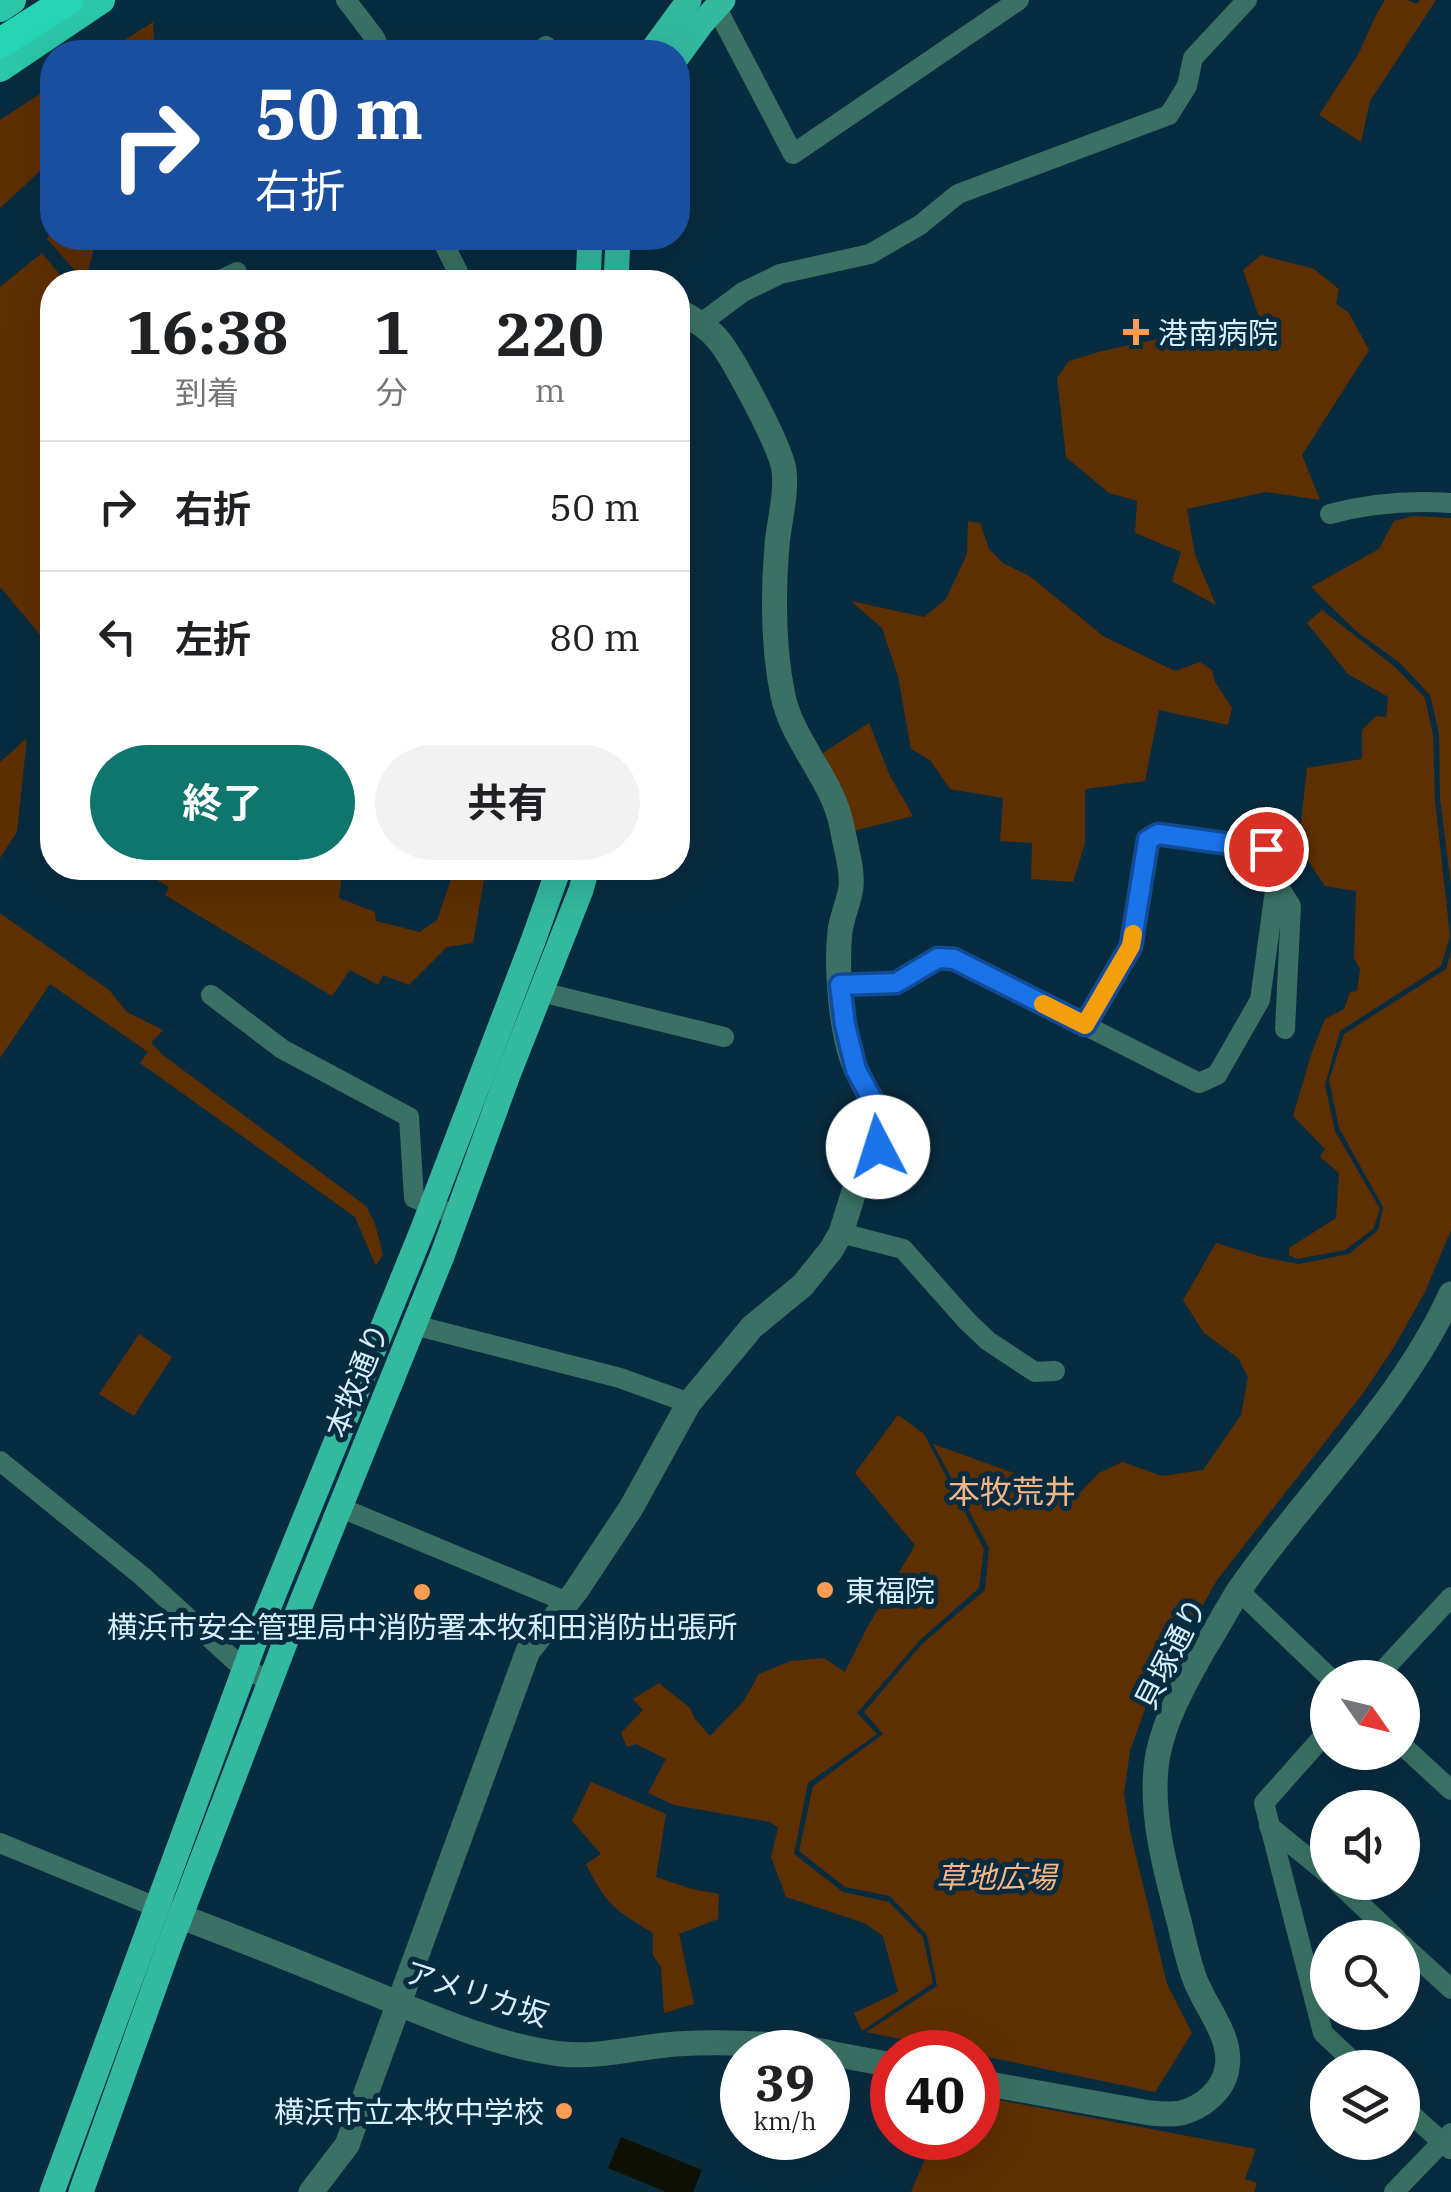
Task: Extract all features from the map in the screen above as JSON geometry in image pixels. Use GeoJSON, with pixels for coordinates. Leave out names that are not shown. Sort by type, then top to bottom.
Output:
{"type":"FeatureCollection","features":[{"type":"Feature","properties":{"kind":"highway"},"geometry":{"type":"LineString","coordinates":[[0,8],[12,0]]}},
{"type":"Feature","properties":{"kind":"highway"},"geometry":{"type":"LineString","coordinates":[[0,39],[56,0]]}},
{"type":"Feature","properties":{"kind":"highway"},"geometry":{"type":"LineString","coordinates":[[0,39],[68,0]]}},
{"type":"Feature","properties":{"kind":"highway"},"geometry":{"type":"LineString","coordinates":[[42,40],[101,0]]}},
{"type":"Feature","properties":{"kind":"highway"},"geometry":{"type":"LineString","coordinates":[[0,68],[40,41]]}},
{"type":"Feature","properties":{"kind":"main road"},"geometry":{"type":"LineString","coordinates":[[660,40],[688,0]]}},
{"type":"Feature","properties":{"kind":"main road"},"geometry":{"type":"LineString","coordinates":[[690,40],[720,4]]}},
{"type":"Feature","properties":{"kind":"main road","name":"本牧通り"},"geometry":{"type":"LineString","coordinates":[[168,1911],[256,1638],[379,1308],[431,1206],[555,880]]}},
{"type":"Feature","properties":{"kind":"main road","name":"本牧通り"},"geometry":{"type":"LineString","coordinates":[[168,1911],[271,1680],[414,1325],[584,880]]}},
{"type":"Feature","properties":{"kind":"main road"},"geometry":{"type":"LineString","coordinates":[[52,2192],[168,1911]]}},
{"type":"Feature","properties":{"kind":"main road"},"geometry":{"type":"LineString","coordinates":[[81,2192],[168,1911]]}},
{"type":"Feature","properties":{"kind":"street"},"geometry":{"type":"LineString","coordinates":[[346,0],[377,40]]}},
{"type":"Feature","properties":{"kind":"street"},"geometry":{"type":"LineString","coordinates":[[720,4],[793,154],[1019,0]]}},
{"type":"Feature","properties":{"kind":"street"},"geometry":{"type":"LineString","coordinates":[[690,318],[780,274],[870,254],[920,225],[958,194],[1169,115],[1187,86],[1193,58],[1247,0]]}},
{"type":"Feature","properties":{"kind":"street"},"geometry":{"type":"LineString","coordinates":[[311,2192],[347,2145],[528,1652],[631,1508],[689,1402],[752,1327],[803,1285],[831,1250],[841,1233],[856,1185],[878,1147],[883,1119],[856,1070],[840,985],[840,930],[852,884],[841,821],[784,699],[776,646],[776,559],[785,473],[782,458],[719,340],[690,319]]}},
{"type":"Feature","properties":{"kind":"street"},"geometry":{"type":"LineString","coordinates":[[1330,514],[1368,504],[1451,502]]}},
{"type":"Feature","properties":{"kind":"street"},"geometry":{"type":"LineString","coordinates":[[840,985],[896,983],[938,958],[954,959],[1199,1084],[1217,1075],[1260,1000],[1279,861],[1266,849],[1158,834],[1148,840],[1131,946],[1085,1025]]}},
{"type":"Feature","properties":{"kind":"street"},"geometry":{"type":"LineString","coordinates":[[1276,882],[1290,906],[1285,1028]]}},
{"type":"Feature","properties":{"kind":"street"},"geometry":{"type":"LineString","coordinates":[[541,992],[724,1037]]}},
{"type":"Feature","properties":{"kind":"street"},"geometry":{"type":"LineString","coordinates":[[211,995],[282,1050],[409,1117],[414,1198],[456,1215]]}},
{"type":"Feature","properties":{"kind":"street"},"geometry":{"type":"LineString","coordinates":[[841,1233],[904,1249],[966,1321],[988,1340],[1035,1372],[1055,1371]]}},
{"type":"Feature","properties":{"kind":"street","name":"貝塚通り"},"geometry":{"type":"LineString","coordinates":[[1000,2086],[1150,2113],[1178,2114],[1213,2095],[1225,2077],[1227,2050],[1194,1978],[1156,1818],[1156,1766],[1168,1723],[1194,1668],[1239,1591],[1388,1396],[1451,1294]]}},
{"type":"Feature","properties":{"kind":"street"},"geometry":{"type":"LineString","coordinates":[[414,1325],[620,1378],[689,1402]]}},
{"type":"Feature","properties":{"kind":"street"},"geometry":{"type":"LineString","coordinates":[[0,1461],[142,1576],[245,1670],[271,1680]]}},
{"type":"Feature","properties":{"kind":"street"},"geometry":{"type":"LineString","coordinates":[[339,1507],[567,1602]]}},
{"type":"Feature","properties":{"kind":"street"},"geometry":{"type":"LineString","coordinates":[[1239,1591],[1311,1660]]}},
{"type":"Feature","properties":{"kind":"street"},"geometry":{"type":"LineString","coordinates":[[1394,1660],[1450,1602]]}},
{"type":"Feature","properties":{"kind":"street"},"geometry":{"type":"LineString","coordinates":[[1310,1751],[1264,1803],[1323,2034],[1340,2050]]}},
{"type":"Feature","properties":{"kind":"street"},"geometry":{"type":"LineString","coordinates":[[1420,1762],[1451,1790]]}},
{"type":"Feature","properties":{"kind":"street"},"geometry":{"type":"LineString","coordinates":[[1269,1826],[1310,1859]]}},
{"type":"Feature","properties":{"kind":"street"},"geometry":{"type":"LineString","coordinates":[[0,1843],[168,1911]]}},
{"type":"Feature","properties":{"kind":"street"},"geometry":{"type":"LineString","coordinates":[[1355,1900],[1377,1920]]}},
{"type":"Feature","properties":{"kind":"street","name":"アメリカ坂"},"geometry":{"type":"LineString","coordinates":[[168,1911],[511,2044],[566,2054],[720,2043]]}},
{"type":"Feature","properties":{"kind":"street"},"geometry":{"type":"LineString","coordinates":[[1420,1961],[1451,1989]]}},
{"type":"Feature","properties":{"kind":"street"},"geometry":{"type":"LineString","coordinates":[[1394,2192],[1448,2142],[1420,2120]]}},
{"type":"Feature","properties":{"kind":"green space"},"geometry":{"type":"Polygon","coordinates":[[[1385,0],[1417,4],[1420,0],[1436,0],[1370,101],[1361,142],[1319,115],[1358,55],[1385,0]]]}},
{"type":"Feature","properties":{"kind":"green space"},"geometry":{"type":"Polygon","coordinates":[[[153,22],[154,40],[125,40],[153,22]]]}},
{"type":"Feature","properties":{"kind":"green space"},"geometry":{"type":"Polygon","coordinates":[[[40,94],[40,171],[0,208],[0,120],[40,94]]]}},
{"type":"Feature","properties":{"kind":"green space"},"geometry":{"type":"Polygon","coordinates":[[[57,250],[94,250],[88,270],[74,270],[57,250]]]}},
{"type":"Feature","properties":{"kind":"green space"},"geometry":{"type":"Polygon","coordinates":[[[42,253],[56,270],[40,270],[40,635],[0,587],[0,287],[42,253]]]}},
{"type":"Feature","properties":{"kind":"green space"},"geometry":{"type":"Polygon","coordinates":[[[1261,255],[1314,269],[1339,289],[1336,304],[1349,313],[1369,350],[1302,455],[1320,500],[1266,492],[1187,509],[1195,555],[1216,605],[1172,581],[1181,552],[1135,533],[1137,501],[1109,493],[1066,457],[1057,378],[1069,361],[1182,334],[1202,317],[1226,347],[1264,332],[1243,270],[1261,255]]]}},
{"type":"Feature","properties":{"kind":"green space"},"geometry":{"type":"Polygon","coordinates":[[[1413,516],[1451,518],[1451,886],[1440,798],[1439,733],[1430,695],[1399,662],[1357,632],[1311,587],[1379,549],[1394,521],[1413,516]]]}},
{"type":"Feature","properties":{"kind":"green space"},"geometry":{"type":"Polygon","coordinates":[[[968,521],[980,523],[989,549],[1003,563],[1031,577],[1103,636],[1175,671],[1200,662],[1212,670],[1232,708],[1228,725],[1159,710],[1145,781],[1085,789],[1085,843],[1073,882],[1031,879],[1032,843],[1000,841],[1003,798],[950,789],[930,760],[911,749],[898,676],[882,628],[851,601],[924,617],[946,599],[967,554],[968,521]]]}},
{"type":"Feature","properties":{"kind":"green space"},"geometry":{"type":"Polygon","coordinates":[[[1322,610],[1395,667],[1425,698],[1433,735],[1435,800],[1450,936],[1441,966],[1340,1031],[1325,1085],[1335,1131],[1380,1209],[1373,1229],[1345,1250],[1297,1259],[1289,1255],[1289,1248],[1336,1218],[1339,1173],[1320,1157],[1325,1149],[1293,1116],[1325,1019],[1344,1009],[1350,992],[1357,991],[1360,969],[1354,958],[1356,891],[1325,886],[1303,853],[1301,822],[1307,768],[1362,759],[1362,730],[1376,716],[1386,717],[1388,697],[1348,674],[1307,623],[1322,610]]]}},
{"type":"Feature","properties":{"kind":"green space"},"geometry":{"type":"Polygon","coordinates":[[[869,723],[889,774],[913,816],[853,831],[845,796],[823,753],[869,723]]]}},
{"type":"Feature","properties":{"kind":"green space"},"geometry":{"type":"Polygon","coordinates":[[[27,738],[17,832],[0,858],[0,762],[27,738]]]}},
{"type":"Feature","properties":{"kind":"green space"},"geometry":{"type":"Polygon","coordinates":[[[157,880],[341,880],[339,898],[375,912],[376,921],[420,932],[437,920],[451,880],[484,880],[473,943],[447,947],[409,985],[383,975],[378,985],[350,970],[332,996],[165,895],[169,887],[157,880]]]}},
{"type":"Feature","properties":{"kind":"green space"},"geometry":{"type":"Polygon","coordinates":[[[0,913],[109,990],[127,1012],[163,1030],[151,1043],[163,1055],[366,1206],[383,1254],[376,1266],[355,1217],[140,1063],[148,1052],[50,984],[0,1058],[0,913]]]}},
{"type":"Feature","properties":{"kind":"green space","name":"草地広場"},"geometry":{"type":"Polygon","coordinates":[[[1451,951],[1451,1230],[1425,1292],[1364,1392],[1217,1580],[1146,1706],[1130,1751],[1124,1794],[1130,1831],[1167,1984],[1192,2033],[1155,2092],[1000,2060],[1000,2030],[866,2032],[937,1986],[927,1935],[890,1896],[845,1887],[799,1851],[813,1786],[883,1734],[864,1712],[922,1644],[985,1590],[989,1548],[933,1444],[1033,1480],[1073,1500],[1099,1473],[1122,1462],[1162,1476],[1203,1470],[1241,1415],[1248,1377],[1238,1358],[1204,1333],[1183,1300],[1216,1243],[1299,1264],[1349,1254],[1378,1230],[1383,1207],[1339,1128],[1329,1080],[1344,1034],[1446,969],[1451,951]]]}},
{"type":"Feature","properties":{"kind":"green space"},"geometry":{"type":"Polygon","coordinates":[[[139,1334],[172,1357],[134,1416],[99,1394],[139,1334]]]}},
{"type":"Feature","properties":{"kind":"green space"},"geometry":{"type":"Polygon","coordinates":[[[898,1415],[924,1434],[984,1549],[979,1588],[920,1640],[857,1713],[877,1734],[808,1783],[794,1854],[843,1892],[889,1902],[923,1937],[933,1983],[862,2031],[854,2013],[898,1992],[883,1936],[864,1923],[786,1897],[771,1857],[778,1828],[770,1822],[674,1805],[648,1793],[666,1759],[636,1744],[627,1747],[621,1733],[643,1710],[633,1699],[659,1683],[690,1708],[710,1736],[743,1702],[759,1674],[791,1661],[824,1658],[845,1672],[915,1545],[855,1473],[898,1415]]]}},
{"type":"Feature","properties":{"kind":"green space"},"geometry":{"type":"Polygon","coordinates":[[[591,1782],[666,1814],[656,1877],[719,1894],[718,1919],[679,1934],[694,2004],[664,2013],[661,1967],[653,1955],[653,1933],[613,1905],[586,1864],[601,1854],[572,1821],[591,1782]]]}},
{"type":"Feature","properties":{"kind":"green space"},"geometry":{"type":"Polygon","coordinates":[[[1000,2100],[1256,2149],[1245,2179],[1257,2183],[1254,2192],[911,2192],[925,2160],[1000,2160],[1000,2100]]]}},
{"type":"Feature","properties":{"kind":"shaded area"},"geometry":{"type":"Polygon","coordinates":[[[621,2137],[702,2170],[693,2192],[666,2192],[608,2168],[621,2137]]]}},
{"type":"Feature","properties":{"kind":"slow traffic"},"geometry":{"type":"LineString","coordinates":[[1043,1004],[1085,1025],[1131,946],[1133,934]]}},
{"type":"Feature","properties":{"kind":"place","name":"港南病院"},"geometry":{"type":"Point","coordinates":[1136,332]}},
{"type":"Feature","properties":{"kind":"place","name":"東福院"},"geometry":{"type":"Point","coordinates":[825,1590]}},
{"type":"Feature","properties":{"kind":"place","name":"横浜市安全管理局中消防署本牧和田消防出張所"},"geometry":{"type":"Point","coordinates":[422,1592]}},
{"type":"Feature","properties":{"kind":"place","name":"横浜市立本牧中学校"},"geometry":{"type":"Point","coordinates":[564,2111]}},
{"type":"Feature","properties":{"kind":"district","name":"本牧荒井"},"geometry":{"type":"Point","coordinates":[1012,1491]}},
{"type":"Feature","properties":{"kind":"route"},"geometry":{"type":"LineString","coordinates":[[878,1147],[883,1119],[856,1070],[840,985],[896,983],[938,958],[954,959],[1085,1025],[1131,946],[1148,840],[1158,834],[1266,849]]}}]}
